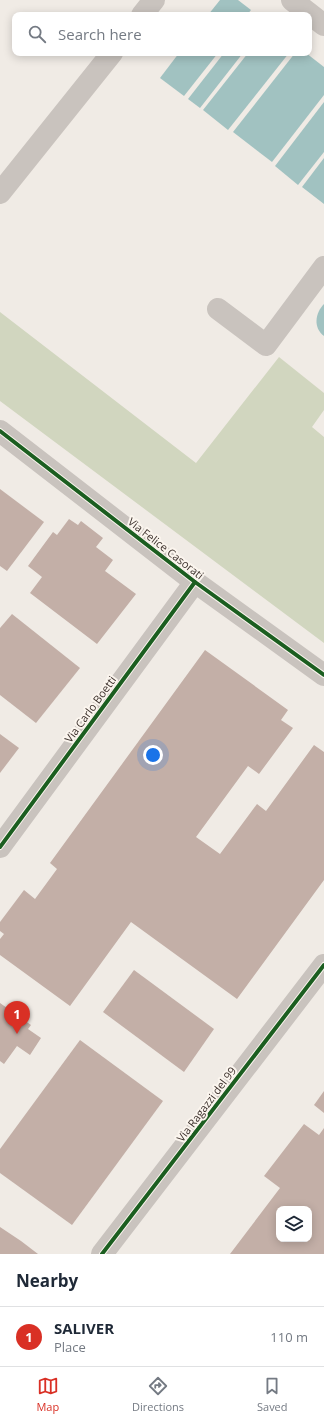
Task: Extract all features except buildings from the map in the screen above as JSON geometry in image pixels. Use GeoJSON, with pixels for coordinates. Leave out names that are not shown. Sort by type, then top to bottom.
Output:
{"type":"FeatureCollection","features":[{"type":"Feature","properties":{"kind":"street"},"geometry":{"type":"LineString","coordinates":[[144,12],[154,0]]}},
{"type":"Feature","properties":{"kind":"street"},"geometry":{"type":"LineString","coordinates":[[292,0],[307,12]]}},
{"type":"Feature","properties":{"kind":"street"},"geometry":{"type":"LineString","coordinates":[[312,16],[324,25]]}},
{"type":"Feature","properties":{"kind":"street"},"geometry":{"type":"LineString","coordinates":[[0,193],[110,56]]}},
{"type":"Feature","properties":{"kind":"street"},"geometry":{"type":"LineString","coordinates":[[218,309],[266,345],[324,267]]}},
{"type":"Feature","properties":{"kind":"street","name":"Via Felice Casorati"},"geometry":{"type":"LineString","coordinates":[[0,431],[195,582],[324,675]]}},
{"type":"Feature","properties":{"kind":"street","name":"Via Carlo Boetti"},"geometry":{"type":"LineString","coordinates":[[0,847],[195,582]]}},
{"type":"Feature","properties":{"kind":"street","name":"Via Ragazzi del 99"},"geometry":{"type":"LineString","coordinates":[[102,1254],[324,965]]}},
{"type":"Feature","properties":{"kind":"green space"},"geometry":{"type":"Polygon","coordinates":[[[0,312],[196,463],[279,357],[324,393],[324,410],[312,427],[324,437],[324,643],[0,401],[0,312]]]}},
{"type":"Feature","properties":{"kind":"water"},"geometry":{"type":"Polygon","coordinates":[[[220,0],[238,0],[251,10],[249,12],[210,12],[220,0]]]}},
{"type":"Feature","properties":{"kind":"water"},"geometry":{"type":"Polygon","coordinates":[[[177,56],[216,56],[184,96],[160,78],[177,56]]]}},
{"type":"Feature","properties":{"kind":"water"},"geometry":{"type":"Polygon","coordinates":[[[222,56],[241,56],[200,108],[188,99],[222,56]]]}},
{"type":"Feature","properties":{"kind":"water"},"geometry":{"type":"Polygon","coordinates":[[[246,56],[287,56],[228,130],[203,110],[246,56]]]}},
{"type":"Feature","properties":{"kind":"water"},"geometry":{"type":"Polygon","coordinates":[[[293,56],[310,56],[324,67],[324,95],[272,162],[233,132],[293,56]]]}},
{"type":"Feature","properties":{"kind":"water"},"geometry":{"type":"Polygon","coordinates":[[[324,102],[324,152],[298,185],[275,166],[324,102]]]}},
{"type":"Feature","properties":{"kind":"water"},"geometry":{"type":"Polygon","coordinates":[[[324,158],[324,204],[302,187],[324,158]]]}},
{"type":"Feature","properties":{"kind":"water"},"geometry":{"type":"Polygon","coordinates":[[[324,304],[324,336],[318,329],[316,320],[324,304]]]}},
{"type":"Feature","properties":{"kind":"cycle path"},"geometry":{"type":"LineString","coordinates":[[0,431],[195,582],[324,675]]}},
{"type":"Feature","properties":{"kind":"cycle path"},"geometry":{"type":"LineString","coordinates":[[0,847],[195,582]]}},
{"type":"Feature","properties":{"kind":"cycle path"},"geometry":{"type":"LineString","coordinates":[[102,1254],[324,965]]}},
{"type":"Feature","properties":{"kind":"place","name":"SALIVER"},"geometry":{"type":"Point","coordinates":[17,1034]}}]}
